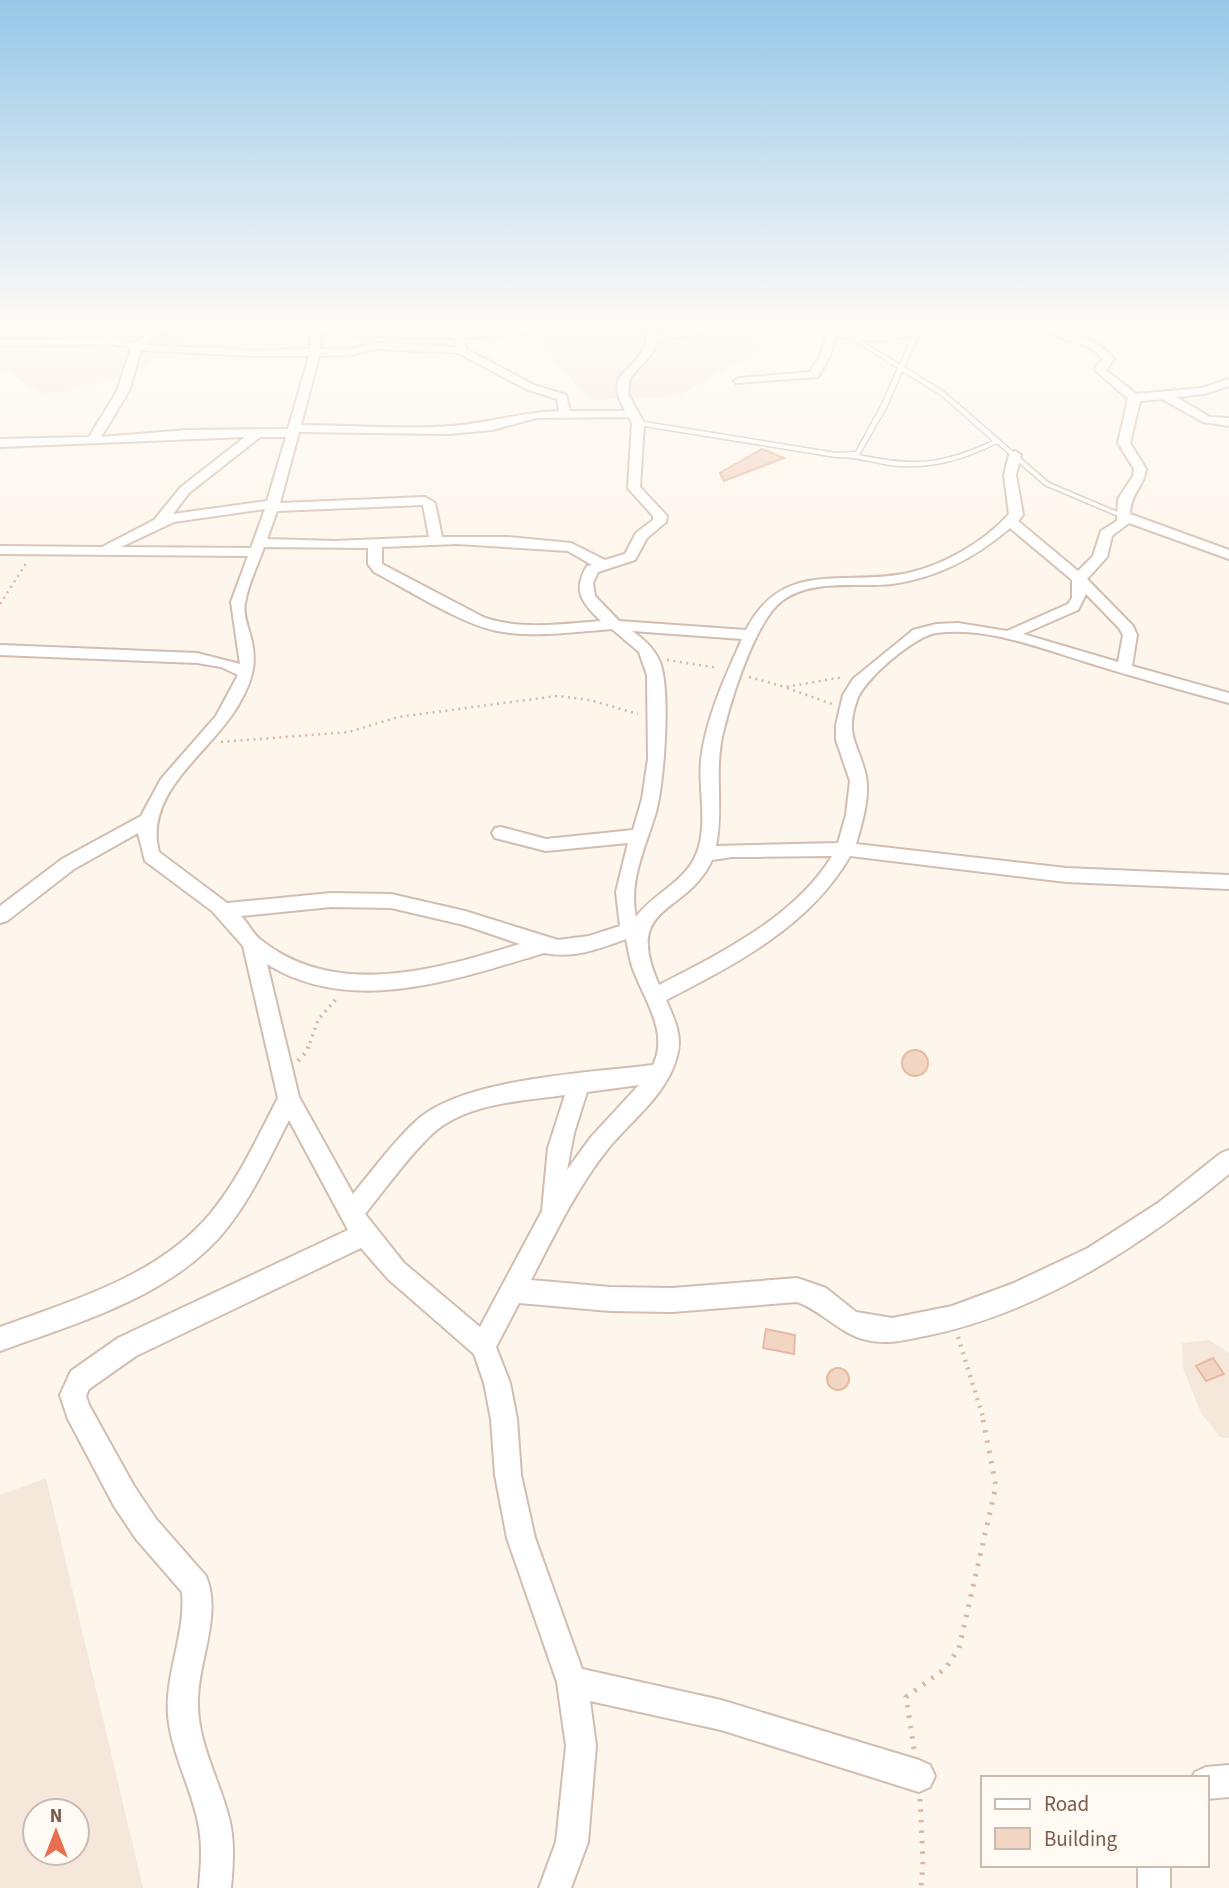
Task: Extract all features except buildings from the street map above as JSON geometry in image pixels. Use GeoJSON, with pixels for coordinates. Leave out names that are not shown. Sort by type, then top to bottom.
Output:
{"type":"FeatureCollection","features":[{"type":"Feature","properties":{"kind":"street"},"geometry":{"type":"LineString","coordinates":[[93,441],[110,413]]}},
{"type":"Feature","properties":{"kind":"street"},"geometry":{"type":"LineString","coordinates":[[0,916],[68,864],[147,820],[169,781],[225,714],[247,673],[246,645],[236,613],[240,591],[272,505],[296,413]]}},
{"type":"Feature","properties":{"kind":"street"},"geometry":{"type":"LineString","coordinates":[[483,1346],[554,1213],[610,1128],[634,1107],[658,1073],[667,1058],[670,1041],[625,917],[624,898],[629,866],[647,813],[654,775],[657,719],[651,658],[644,648],[612,625],[595,606],[586,583],[592,569],[630,557],[641,537],[659,522],[660,516],[655,508],[634,488],[635,418],[632,413]]}},
{"type":"Feature","properties":{"kind":"street"},"geometry":{"type":"LineString","coordinates":[[1009,635],[1073,607],[1079,598],[1079,579],[1100,557],[1106,534],[1123,522],[1124,499],[1139,476],[1140,469],[1124,447],[1123,439],[1134,413]]}},
{"type":"Feature","properties":{"kind":"street"},"geometry":{"type":"LineString","coordinates":[[1195,413],[1207,420],[1229,422]]}},
{"type":"Feature","properties":{"kind":"street"},"geometry":{"type":"LineString","coordinates":[[0,443],[93,441],[187,434],[448,430],[492,426],[522,416],[635,418]]}},
{"type":"Feature","properties":{"kind":"street"},"geometry":{"type":"LineString","coordinates":[[160,521],[185,490],[256,434]]}},
{"type":"Feature","properties":{"kind":"street"},"geometry":{"type":"LineString","coordinates":[[225,910],[331,900],[391,901],[464,918],[544,945],[575,947],[633,935],[647,913],[690,878],[706,854],[710,821],[709,761],[715,730],[736,672],[768,607],[779,597],[809,586],[889,580],[943,568],[966,555],[1011,522],[1016,515],[1017,506],[1008,478],[1015,455]]}},
{"type":"Feature","properties":{"kind":"street"},"geometry":{"type":"LineString","coordinates":[[107,550],[160,521],[200,512],[272,505],[425,501],[429,503],[436,541]]}},
{"type":"Feature","properties":{"kind":"street"},"geometry":{"type":"LineString","coordinates":[[1125,517],[1229,555]]}},
{"type":"Feature","properties":{"kind":"street"},"geometry":{"type":"LineString","coordinates":[[1011,522],[1079,579],[1126,626],[1130,635],[1124,668]]}},
{"type":"Feature","properties":{"kind":"street"},"geometry":{"type":"LineString","coordinates":[[0,550],[258,548],[494,540],[571,547],[603,565]]}},
{"type":"Feature","properties":{"kind":"street"},"geometry":{"type":"LineString","coordinates":[[375,544],[375,564],[379,569],[481,621],[523,630],[612,625],[752,635]]}},
{"type":"Feature","properties":{"kind":"street"},"geometry":{"type":"LineString","coordinates":[[655,996],[714,966],[799,907],[815,891],[845,849],[856,801],[858,779],[844,739],[846,712],[854,690],[918,633],[928,629],[946,628],[1009,635],[1229,698]]}},
{"type":"Feature","properties":{"kind":"street"},"geometry":{"type":"LineString","coordinates":[[0,650],[205,659],[225,663],[247,673]]}},
{"type":"Feature","properties":{"kind":"street"},"geometry":{"type":"LineString","coordinates":[[147,820],[150,856],[225,910],[240,925],[252,944],[286,1089],[358,1224],[396,1270],[483,1346],[497,1383],[508,1475],[521,1538],[572,1682],[581,1746],[572,1842],[555,1888]]}},
{"type":"Feature","properties":{"kind":"street"},"geometry":{"type":"LineString","coordinates":[[502,833],[546,845],[638,836]]}},
{"type":"Feature","properties":{"kind":"street"},"geometry":{"type":"LineString","coordinates":[[706,854],[732,850],[845,849],[1066,875],[1229,882]]}},
{"type":"Feature","properties":{"kind":"street"},"geometry":{"type":"LineString","coordinates":[[252,944],[293,970],[322,979],[350,982],[425,977],[544,945]]}},
{"type":"Feature","properties":{"kind":"street"},"geometry":{"type":"LineString","coordinates":[[215,1888],[214,1820],[182,1714],[188,1648],[198,1597],[196,1586],[146,1529],[124,1496],[77,1410],[74,1395],[80,1380],[127,1347],[358,1224],[424,1127],[448,1111],[499,1095],[658,1073]]}},
{"type":"Feature","properties":{"kind":"street"},"geometry":{"type":"LineString","coordinates":[[554,1213],[558,1146],[566,1115],[579,1086]]}},
{"type":"Feature","properties":{"kind":"street"},"geometry":{"type":"LineString","coordinates":[[0,1339],[140,1282],[176,1262],[206,1236],[231,1202],[286,1089]]}},
{"type":"Feature","properties":{"kind":"street"},"geometry":{"type":"LineString","coordinates":[[512,1290],[610,1299],[672,1300],[797,1290],[817,1297],[849,1322],[869,1328],[892,1330],[952,1318],[1019,1293],[1096,1256],[1166,1211],[1229,1160]]}},
{"type":"Feature","properties":{"kind":"street"},"geometry":{"type":"LineString","coordinates":[[572,1682],[721,1715],[919,1776]]}},
{"type":"Feature","properties":{"kind":"street"},"geometry":{"type":"LineString","coordinates":[[1208,1783],[1229,1781]]}},
{"type":"Feature","properties":{"kind":"street"},"geometry":{"type":"LineString","coordinates":[[1154,1867],[1154,1888]]}},
{"type":"Feature","properties":{"kind":"lane"},"geometry":{"type":"LineString","coordinates":[[853,456],[862,449],[880,413]]}},
{"type":"Feature","properties":{"kind":"lane"},"geometry":{"type":"LineString","coordinates":[[965,413],[1047,484],[1125,517]]}},
{"type":"Feature","properties":{"kind":"lane"},"geometry":{"type":"LineString","coordinates":[[635,418],[898,464],[946,464],[998,441]]}},
{"type":"Feature","properties":{"kind":"path"},"geometry":{"type":"LineString","coordinates":[[0,604],[34,550]]}},
{"type":"Feature","properties":{"kind":"path"},"geometry":{"type":"LineString","coordinates":[[651,658],[736,672],[813,695],[846,712]]}},
{"type":"Feature","properties":{"kind":"path"},"geometry":{"type":"LineString","coordinates":[[785,688],[874,671]]}},
{"type":"Feature","properties":{"kind":"path"},"geometry":{"type":"LineString","coordinates":[[202,744],[349,732],[398,717],[556,696],[590,700],[657,719]]}},
{"type":"Feature","properties":{"kind":"path"},"geometry":{"type":"LineString","coordinates":[[286,1089],[307,1051],[318,1020],[350,982]]}},
{"type":"Feature","properties":{"kind":"path"},"geometry":{"type":"LineString","coordinates":[[921,1888],[923,1861],[919,1776],[906,1697],[946,1668],[959,1648],[982,1540],[995,1503],[996,1486],[981,1408],[952,1318]]}},
{"type":"Feature","properties":{"kind":"shaded area"},"geometry":{"type":"Polygon","coordinates":[[[1209,1340],[1229,1353],[1229,1438],[1220,1437],[1201,1413],[1183,1368],[1182,1343],[1209,1340]]]}},
{"type":"Feature","properties":{"kind":"shaded area"},"geometry":{"type":"Polygon","coordinates":[[[46,1478],[143,1888],[0,1888],[0,1495],[46,1478]]]}}]}
